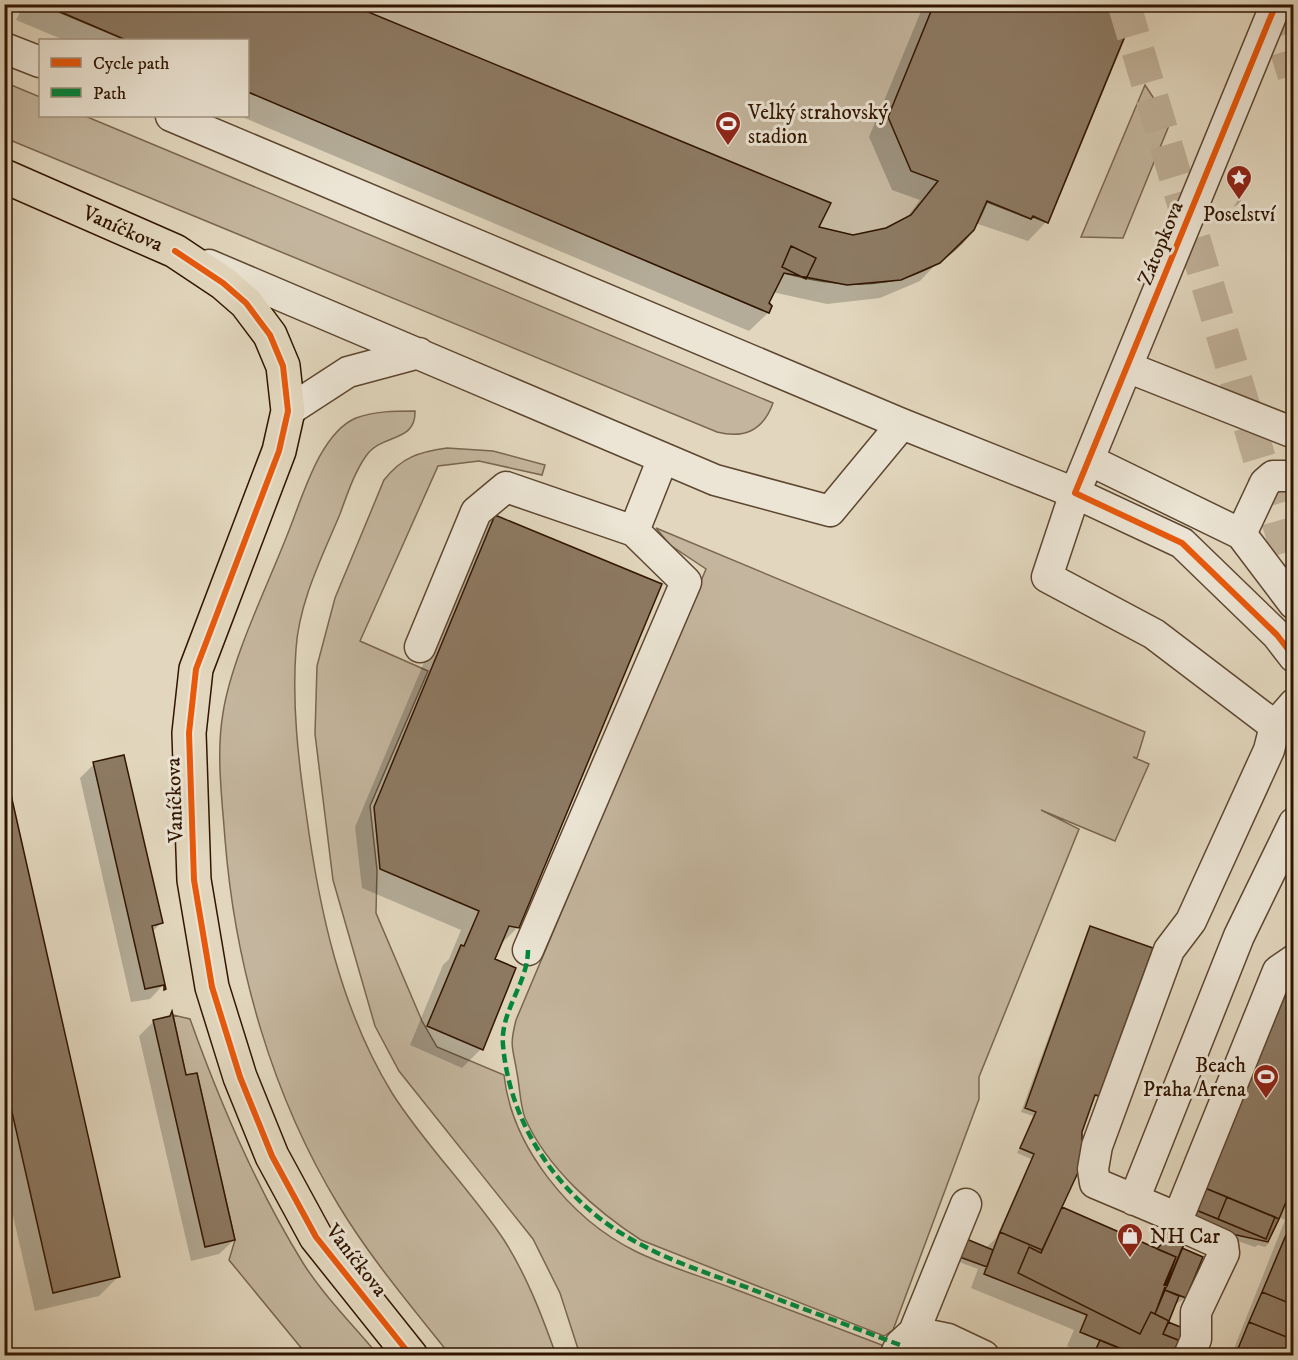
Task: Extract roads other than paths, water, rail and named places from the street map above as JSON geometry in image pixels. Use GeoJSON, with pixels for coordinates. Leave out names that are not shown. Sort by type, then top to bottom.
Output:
{"type":"FeatureCollection","features":[{"type":"Feature","properties":{"kind":"main road","name":"Vaníčkova"},"geometry":{"type":"LineString","coordinates":[[4,176],[176,251],[223,282],[246,303],[270,335],[283,366],[288,411],[279,451],[196,669],[189,733],[194,880],[212,987],[240,1077],[272,1156],[316,1237],[411,1356]]}},
{"type":"Feature","properties":{"kind":"street","name":"Zátopkova"},"geometry":{"type":"LineString","coordinates":[[1276,4],[1075,493],[1047,577],[1155,634],[1284,715]]}},
{"type":"Feature","properties":{"kind":"street"},"geometry":{"type":"LineString","coordinates":[[4,48],[39,62]]}},
{"type":"Feature","properties":{"kind":"street"},"geometry":{"type":"LineString","coordinates":[[173,117],[902,424],[1075,493],[1182,543],[1277,635],[1293,657]]}},
{"type":"Feature","properties":{"kind":"street"},"geometry":{"type":"LineString","coordinates":[[176,251],[715,480],[830,511],[902,424]]}},
{"type":"Feature","properties":{"kind":"street"},"geometry":{"type":"LineString","coordinates":[[288,411],[348,372],[419,353]]}},
{"type":"Feature","properties":{"kind":"street"},"geometry":{"type":"LineString","coordinates":[[1127,367],[1293,433]]}},
{"type":"Feature","properties":{"kind":"street"},"geometry":{"type":"LineString","coordinates":[[634,531],[663,458]]}},
{"type":"Feature","properties":{"kind":"street"},"geometry":{"type":"LineString","coordinates":[[1089,460],[1240,534],[1293,604]]}},
{"type":"Feature","properties":{"kind":"street"},"geometry":{"type":"LineString","coordinates":[[1240,534],[1265,483],[1273,476],[1293,476]]}},
{"type":"Feature","properties":{"kind":"street"},"geometry":{"type":"LineString","coordinates":[[420,648],[476,512],[507,487],[634,531],[686,582],[528,950]]}},
{"type":"Feature","properties":{"kind":"street"},"geometry":{"type":"LineString","coordinates":[[1178,1218],[1095,1183],[1093,1169],[1096,1146],[1169,950],[1191,921],[1284,715]]}},
{"type":"Feature","properties":{"kind":"street"},"geometry":{"type":"LineString","coordinates":[[1134,1200],[1239,936],[1293,823]]}},
{"type":"Feature","properties":{"kind":"street"},"geometry":{"type":"LineString","coordinates":[[1189,1356],[1196,1339],[1196,1312],[1224,1252],[1223,1245],[1216,1239],[1181,1226],[1178,1218],[1278,971],[1293,960]]}},
{"type":"Feature","properties":{"kind":"street"},"geometry":{"type":"LineString","coordinates":[[895,1356],[900,1345],[914,1332],[966,1204]]}},
{"type":"Feature","properties":{"kind":"street"},"geometry":{"type":"LineString","coordinates":[[914,1332],[948,1340],[984,1356]]}},
{"type":"Feature","properties":{"kind":"tunnel"},"geometry":{"type":"LineString","coordinates":[[1124,4],[1294,575]]}},
{"type":"Feature","properties":{"kind":"tunnel"},"geometry":{"type":"LineString","coordinates":[[1272,4],[1294,75]]}},
{"type":"Feature","properties":{"kind":"place","name":"Velký strahovský stadion"},"geometry":{"type":"Point","coordinates":[728,147]}},
{"type":"Feature","properties":{"kind":"place","name":"Poselství"},"geometry":{"type":"Point","coordinates":[1239,201]}},
{"type":"Feature","properties":{"kind":"place","name":"Beach Praha Arena"},"geometry":{"type":"Point","coordinates":[1266,1100]}},
{"type":"Feature","properties":{"kind":"place","name":"NH Car"},"geometry":{"type":"Point","coordinates":[1130,1259]}}]}
